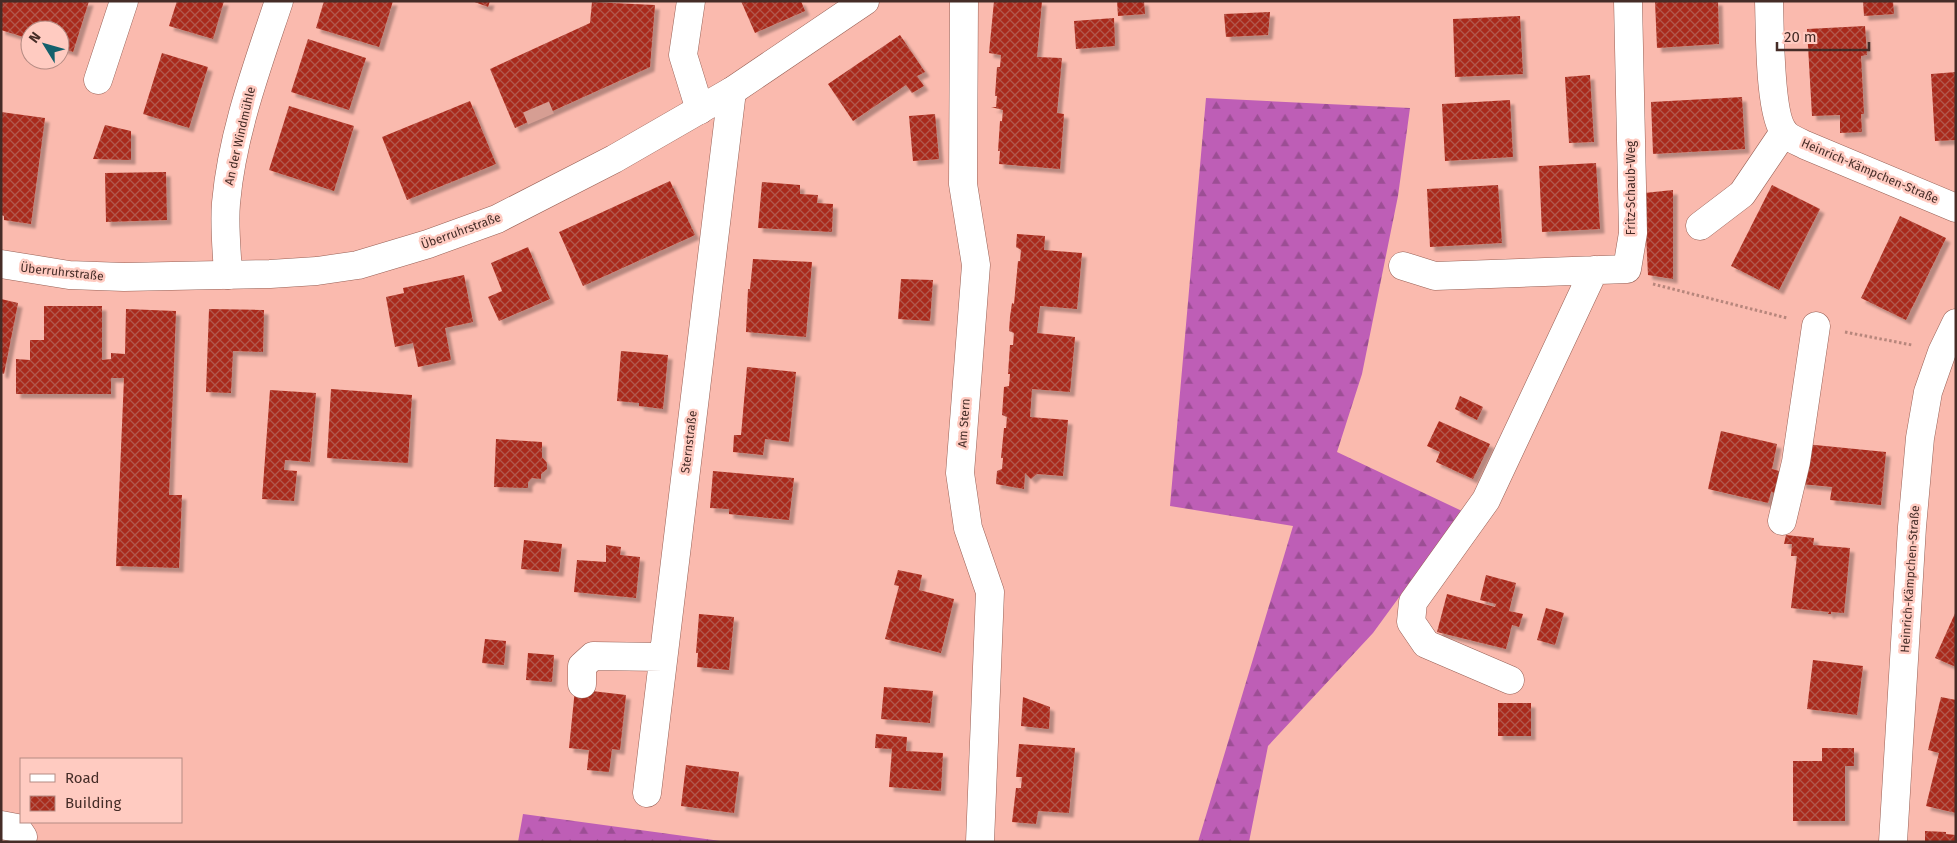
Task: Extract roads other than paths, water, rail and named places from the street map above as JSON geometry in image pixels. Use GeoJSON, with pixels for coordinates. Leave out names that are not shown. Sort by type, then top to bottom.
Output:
{"type":"FeatureCollection","features":[{"type":"Feature","properties":{"kind":"street"},"geometry":{"type":"LineString","coordinates":[[98,80],[124,1]]}},
{"type":"Feature","properties":{"kind":"street","name":"An der Windmühle"},"geometry":{"type":"LineString","coordinates":[[228,276],[226,204],[231,169],[247,99],[278,1]]}},
{"type":"Feature","properties":{"kind":"street"},"geometry":{"type":"LineString","coordinates":[[691,1],[684,55],[700,110]]}},
{"type":"Feature","properties":{"kind":"street","name":"Überruhrstraße"},"geometry":{"type":"LineString","coordinates":[[1,264],[78,275],[124,278],[228,276],[325,270],[358,265],[428,244],[526,205],[614,159],[732,91],[865,1]]}},
{"type":"Feature","properties":{"kind":"street","name":"Am Stern"},"geometry":{"type":"LineString","coordinates":[[964,1],[963,184],[976,265],[960,473],[968,528],[990,592],[980,842]]}},
{"type":"Feature","properties":{"kind":"street","name":"Fritz-Schaub-Weg"},"geometry":{"type":"LineString","coordinates":[[1594,270],[1627,269],[1633,233],[1628,1]]}},
{"type":"Feature","properties":{"kind":"street"},"geometry":{"type":"LineString","coordinates":[[1700,226],[1742,194],[1784,132],[1778,119],[1775,102],[1769,1]]}},
{"type":"Feature","properties":{"kind":"street","name":"Sternstraße"},"geometry":{"type":"LineString","coordinates":[[647,794],[732,91]]}},
{"type":"Feature","properties":{"kind":"street","name":"Heinrich-Kämpchen-Straße"},"geometry":{"type":"LineString","coordinates":[[1784,132],[1805,145],[1956,208]]}},
{"type":"Feature","properties":{"kind":"street"},"geometry":{"type":"LineString","coordinates":[[1404,266],[1434,276],[1594,270],[1486,500],[1412,602],[1411,622],[1426,644],[1510,680]]}},
{"type":"Feature","properties":{"kind":"street","name":"Heinrich-Kämpchen-Straße"},"geometry":{"type":"LineString","coordinates":[[1893,842],[1912,527],[1920,438],[1928,392],[1942,352],[1956,323]]}},
{"type":"Feature","properties":{"kind":"street"},"geometry":{"type":"LineString","coordinates":[[1782,522],[1796,462],[1816,326]]}},
{"type":"Feature","properties":{"kind":"street"},"geometry":{"type":"LineString","coordinates":[[582,684],[582,666],[593,656],[663,658]]}},
{"type":"Feature","properties":{"kind":"street"},"geometry":{"type":"LineString","coordinates":[[1,824],[17,828],[22,837],[21,842]]}},
{"type":"Feature","properties":{"kind":"tunnel"},"geometry":{"type":"LineString","coordinates":[[536,107],[541,119]]}}]}
